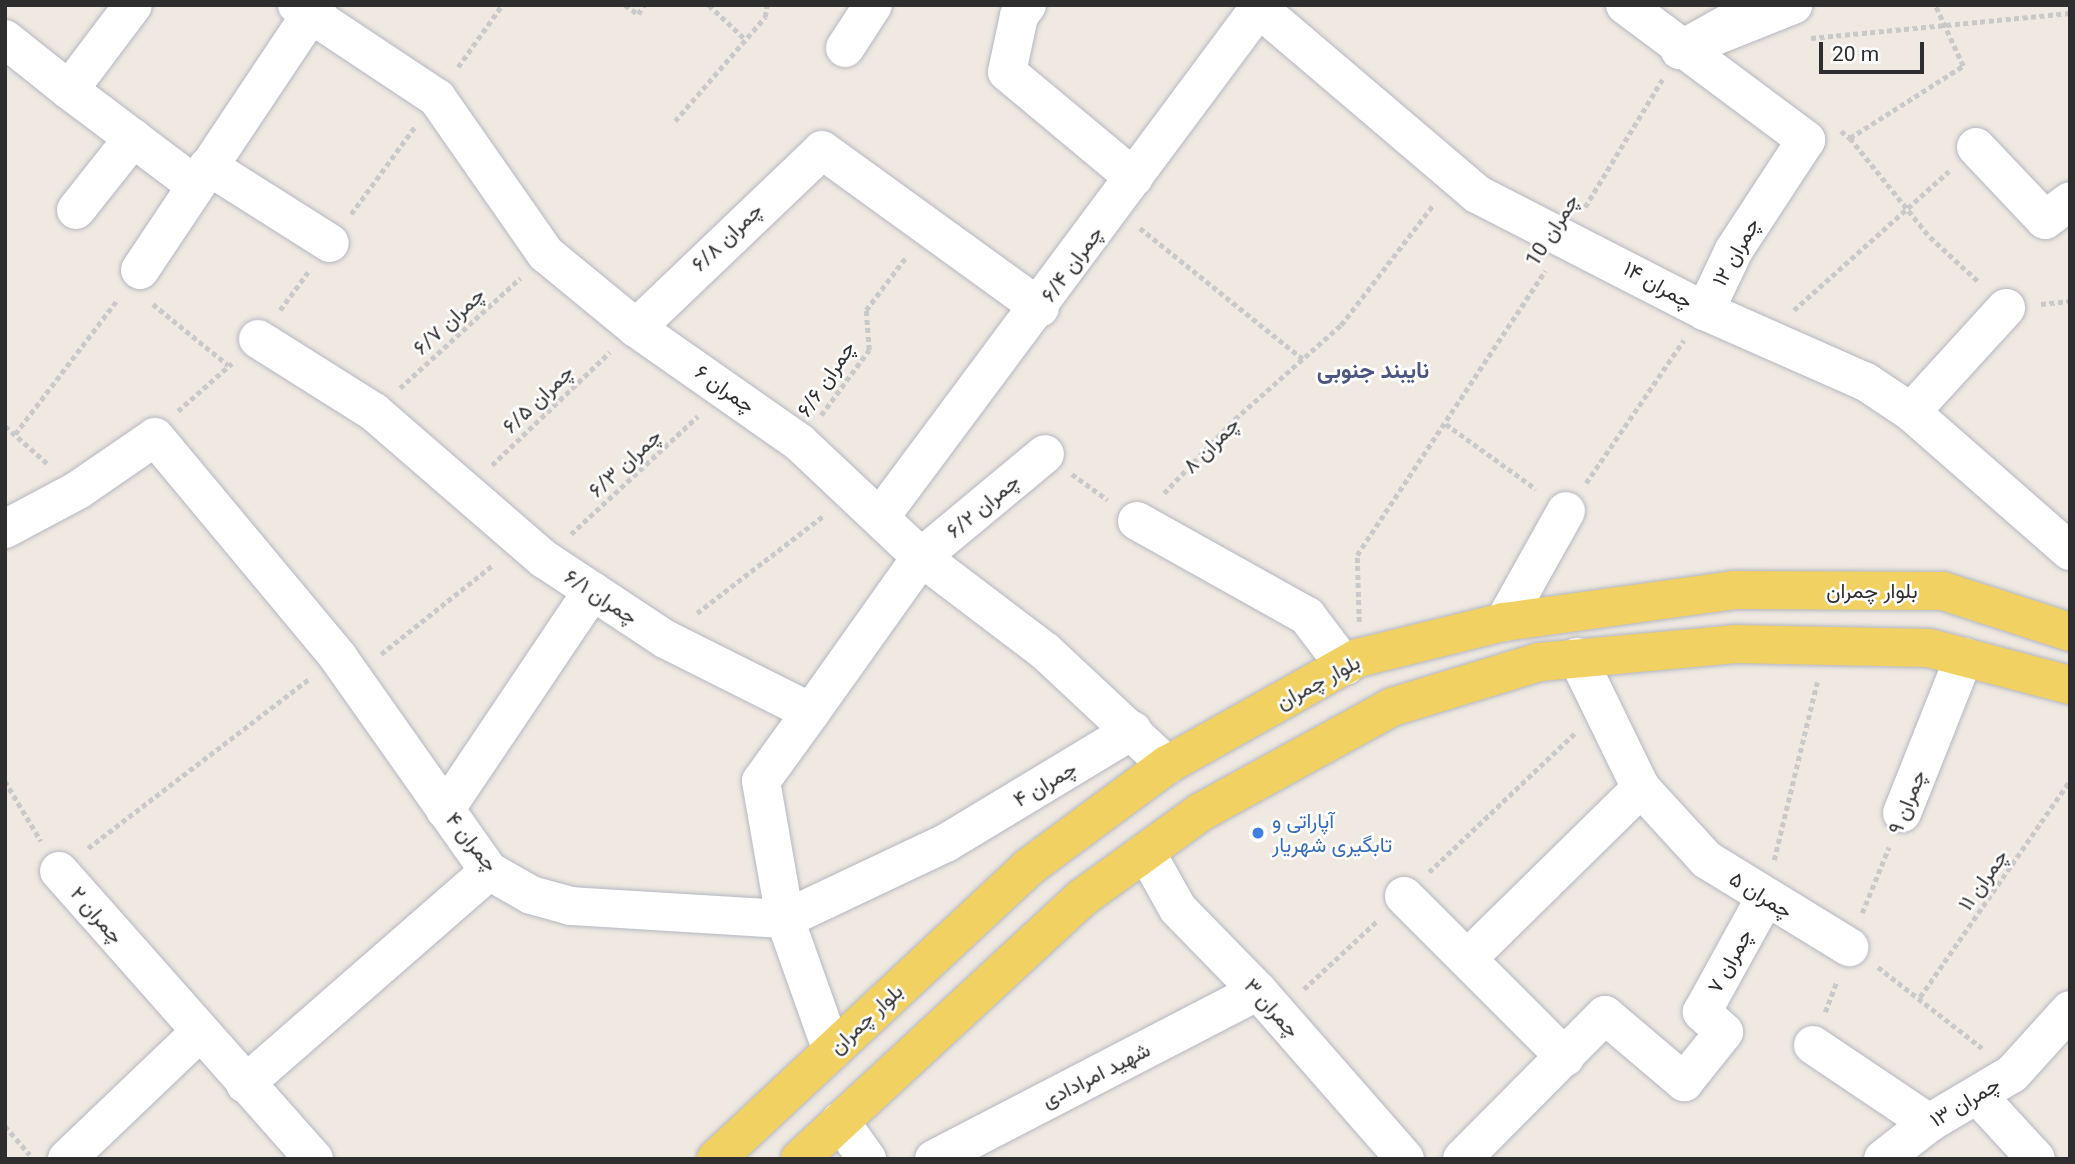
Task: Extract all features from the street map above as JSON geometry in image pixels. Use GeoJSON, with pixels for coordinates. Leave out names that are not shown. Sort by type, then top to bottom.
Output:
{"type":"FeatureCollection","features":[{"type":"Feature","properties":{"kind":"main road","name":"بلوار چمران"},"geometry":{"type":"LineString","coordinates":[[716,1159],[1029,867],[1167,765],[1352,662],[1504,622],[1734,590],[1943,591],[2070,632]]}},
{"type":"Feature","properties":{"kind":"main road"},"geometry":{"type":"LineString","coordinates":[[800,1159],[1082,898],[1201,812],[1392,707],[1539,662],[1735,643],[1928,648],[2070,685]]}},
{"type":"Feature","properties":{"kind":"main road"},"geometry":{"type":"LineString","coordinates":[[1167,765],[1201,812]]}},
{"type":"Feature","properties":{"kind":"street"},"geometry":{"type":"LineString","coordinates":[[69,90],[133,5]]}},
{"type":"Feature","properties":{"kind":"street"},"geometry":{"type":"LineString","coordinates":[[845,48],[873,5]]}},
{"type":"Feature","properties":{"kind":"street"},"geometry":{"type":"LineString","coordinates":[[1027,5],[1019,16],[1007,72],[1124,192]]}},
{"type":"Feature","properties":{"kind":"street"},"geometry":{"type":"LineString","coordinates":[[1625,5],[1680,50],[1806,140]]}},
{"type":"Feature","properties":{"kind":"street"},"geometry":{"type":"LineString","coordinates":[[1680,50],[1761,5]]}},
{"type":"Feature","properties":{"kind":"street","name":"چمران ۶/۴"},"geometry":{"type":"LineString","coordinates":[[868,504],[1040,308],[1258,6]]}},
{"type":"Feature","properties":{"kind":"street","name":"چمران ۱۴"},"geometry":{"type":"LineString","coordinates":[[1258,6],[1477,194],[1568,236],[1705,311],[1866,382],[1911,412],[2070,551]]}},
{"type":"Feature","properties":{"kind":"street"},"geometry":{"type":"LineString","coordinates":[[135,278],[308,8]]}},
{"type":"Feature","properties":{"kind":"street","name":"چمران ۶"},"geometry":{"type":"LineString","coordinates":[[308,8],[437,98],[546,254],[636,328],[727,389],[800,443],[868,504],[921,557],[1045,651],[1133,730],[1167,765]]}},
{"type":"Feature","properties":{"kind":"street"},"geometry":{"type":"LineString","coordinates":[[1680,50],[1799,22]]}},
{"type":"Feature","properties":{"kind":"street"},"geometry":{"type":"LineString","coordinates":[[5,38],[133,138],[330,243]]}},
{"type":"Feature","properties":{"kind":"street"},"geometry":{"type":"LineString","coordinates":[[76,210],[133,138]]}},
{"type":"Feature","properties":{"kind":"street","name":"چمران ۱۲"},"geometry":{"type":"LineString","coordinates":[[1705,311],[1734,250],[1806,140]]}},
{"type":"Feature","properties":{"kind":"street"},"geometry":{"type":"LineString","coordinates":[[1976,147],[2045,220],[2070,201]]}},
{"type":"Feature","properties":{"kind":"street","name":"چمران ۶/۸"},"geometry":{"type":"LineString","coordinates":[[636,328],[822,150],[929,225]]}},
{"type":"Feature","properties":{"kind":"street"},"geometry":{"type":"LineString","coordinates":[[929,225],[1040,308]]}},
{"type":"Feature","properties":{"kind":"street"},"geometry":{"type":"LineString","coordinates":[[1911,412],[2006,308]]}},
{"type":"Feature","properties":{"kind":"street","name":"چمران ۶/۱"},"geometry":{"type":"LineString","coordinates":[[258,340],[374,412],[462,493],[533,550],[592,591],[665,639],[811,712]]}},
{"type":"Feature","properties":{"kind":"street","name":"چمران ۴"},"geometry":{"type":"LineString","coordinates":[[5,529],[78,490],[155,437],[345,667],[489,871],[531,895],[571,906],[785,919],[946,843],[1133,730]]}},
{"type":"Feature","properties":{"kind":"street","name":"چمران ۶/۲"},"geometry":{"type":"LineString","coordinates":[[921,557],[1045,454]]}},
{"type":"Feature","properties":{"kind":"street"},"geometry":{"type":"LineString","coordinates":[[1504,622],[1566,511]]}},
{"type":"Feature","properties":{"kind":"street"},"geometry":{"type":"LineString","coordinates":[[1137,521],[1307,616],[1352,662]]}},
{"type":"Feature","properties":{"kind":"street"},"geometry":{"type":"LineString","coordinates":[[832,1051],[785,919],[761,782],[921,557]]}},
{"type":"Feature","properties":{"kind":"street"},"geometry":{"type":"LineString","coordinates":[[445,810],[592,591]]}},
{"type":"Feature","properties":{"kind":"street","name":"چمران ۵"},"geometry":{"type":"LineString","coordinates":[[1577,657],[1641,788],[1707,860],[1765,898],[1849,947]]}},
{"type":"Feature","properties":{"kind":"street","name":"چمران ۹"},"geometry":{"type":"LineString","coordinates":[[1902,813],[1964,657]]}},
{"type":"Feature","properties":{"kind":"street"},"geometry":{"type":"LineString","coordinates":[[1468,958],[1641,788]]}},
{"type":"Feature","properties":{"kind":"street","name":"چمران ۳"},"geometry":{"type":"LineString","coordinates":[[1146,852],[1178,909],[1268,1003],[1405,1159]]}},
{"type":"Feature","properties":{"kind":"street","name":"چمران ۲"},"geometry":{"type":"LineString","coordinates":[[59,871],[199,1033],[314,1159]]}},
{"type":"Feature","properties":{"kind":"street"},"geometry":{"type":"LineString","coordinates":[[245,1084],[489,871]]}},
{"type":"Feature","properties":{"kind":"street"},"geometry":{"type":"LineString","coordinates":[[1404,896],[1565,1057]]}},
{"type":"Feature","properties":{"kind":"street","name":"چمران ۷"},"geometry":{"type":"LineString","coordinates":[[1462,1159],[1605,1016],[1684,1082],[1724,1032],[1702,1012],[1765,898]]}},
{"type":"Feature","properties":{"kind":"street","name":"شهید امرادادی"},"geometry":{"type":"LineString","coordinates":[[934,1159],[1268,1003]]}},
{"type":"Feature","properties":{"kind":"street","name":"چمران ۱۳"},"geometry":{"type":"LineString","coordinates":[[1883,1159],[1929,1123],[1979,1097],[2012,1074],[2070,1010]]}},
{"type":"Feature","properties":{"kind":"street"},"geometry":{"type":"LineString","coordinates":[[67,1159],[199,1033]]}},
{"type":"Feature","properties":{"kind":"street"},"geometry":{"type":"LineString","coordinates":[[1813,1045],[1929,1123]]}},
{"type":"Feature","properties":{"kind":"street"},"geometry":{"type":"LineString","coordinates":[[1979,1097],[2036,1159]]}},
{"type":"Feature","properties":{"kind":"street"},"geometry":{"type":"LineString","coordinates":[[840,1121],[867,1159]]}},
{"type":"Feature","properties":{"kind":"path"},"geometry":{"type":"LineString","coordinates":[[625,5],[638,14],[644,5]]}},
{"type":"Feature","properties":{"kind":"path"},"geometry":{"type":"LineString","coordinates":[[709,5],[745,39]]}},
{"type":"Feature","properties":{"kind":"path"},"geometry":{"type":"LineString","coordinates":[[674,121],[765,17],[767,5]]}},
{"type":"Feature","properties":{"kind":"path"},"geometry":{"type":"LineString","coordinates":[[1850,138],[1963,66],[1935,5]]}},
{"type":"Feature","properties":{"kind":"path"},"geometry":{"type":"LineString","coordinates":[[1799,22],[2070,13]]}},
{"type":"Feature","properties":{"kind":"path","name":"چمران 10"},"geometry":{"type":"LineString","coordinates":[[1352,662],[1357,555],[1568,236],[1680,50]]}},
{"type":"Feature","properties":{"kind":"path"},"geometry":{"type":"LineString","coordinates":[[1806,140],[1826,118],[1850,138],[1908,209],[2006,308],[2070,301]]}},
{"type":"Feature","properties":{"kind":"path"},"geometry":{"type":"LineString","coordinates":[[1764,337],[1976,147]]}},
{"type":"Feature","properties":{"kind":"path","name":"چمران ۸"},"geometry":{"type":"LineString","coordinates":[[1137,521],[1341,325],[1456,175]]}},
{"type":"Feature","properties":{"kind":"path"},"geometry":{"type":"LineString","coordinates":[[1124,192],[1303,359]]}},
{"type":"Feature","properties":{"kind":"path","name":"چمران ۶/۶"},"geometry":{"type":"LineString","coordinates":[[800,443],[869,350],[866,310],[929,225]]}},
{"type":"Feature","properties":{"kind":"path","name":"چمران ۶/۷"},"geometry":{"type":"LineString","coordinates":[[374,412],[546,254]]}},
{"type":"Feature","properties":{"kind":"path"},"geometry":{"type":"LineString","coordinates":[[15,435],[135,278],[228,365]]}},
{"type":"Feature","properties":{"kind":"path","name":"چمران ۱۲"},"geometry":{"type":"LineString","coordinates":[[1566,511],[1705,311]]}},
{"type":"Feature","properties":{"kind":"path","name":"چمران ۶/۵"},"geometry":{"type":"LineString","coordinates":[[462,493],[636,328]]}},
{"type":"Feature","properties":{"kind":"path","name":"چمران ۶/۳"},"geometry":{"type":"LineString","coordinates":[[345,667],[533,550],[727,389]]}},
{"type":"Feature","properties":{"kind":"path"},"geometry":{"type":"LineString","coordinates":[[1446,424],[1566,511]]}},
{"type":"Feature","properties":{"kind":"path"},"geometry":{"type":"LineString","coordinates":[[5,426],[78,490]]}},
{"type":"Feature","properties":{"kind":"path"},"geometry":{"type":"LineString","coordinates":[[1045,454],[1137,521]]}},
{"type":"Feature","properties":{"kind":"path"},"geometry":{"type":"LineString","coordinates":[[665,639],[868,504]]}},
{"type":"Feature","properties":{"kind":"path"},"geometry":{"type":"LineString","coordinates":[[1765,898],[1826,646]]}},
{"type":"Feature","properties":{"kind":"path","name":"چمران ۲"},"geometry":{"type":"LineString","coordinates":[[59,871],[345,667]]}},
{"type":"Feature","properties":{"kind":"path"},"geometry":{"type":"LineString","coordinates":[[1268,1003],[1404,896],[1602,708]]}},
{"type":"Feature","properties":{"kind":"path","name":"چمران ۱۱"},"geometry":{"type":"LineString","coordinates":[[1920,997],[2070,780]]}},
{"type":"Feature","properties":{"kind":"path"},"geometry":{"type":"LineString","coordinates":[[5,781],[59,871]]}},
{"type":"Feature","properties":{"kind":"path","name":"چمران ۹"},"geometry":{"type":"LineString","coordinates":[[1813,1045],[1902,813]]}},
{"type":"Feature","properties":{"kind":"path"},"geometry":{"type":"LineString","coordinates":[[1849,947],[1920,997],[2012,1074]]}},
{"type":"Feature","properties":{"kind":"path"},"geometry":{"type":"LineString","coordinates":[[5,1126],[34,1159]]}},
{"type":"Feature","properties":{"kind":"place","name":"آپاراتی و تابگیری شهریار"},"geometry":{"type":"Point","coordinates":[1258,833]}},
{"type":"Feature","properties":{"kind":"district","name":"نایبند جنوبی"},"geometry":{"type":"Point","coordinates":[1373,371]}}]}
